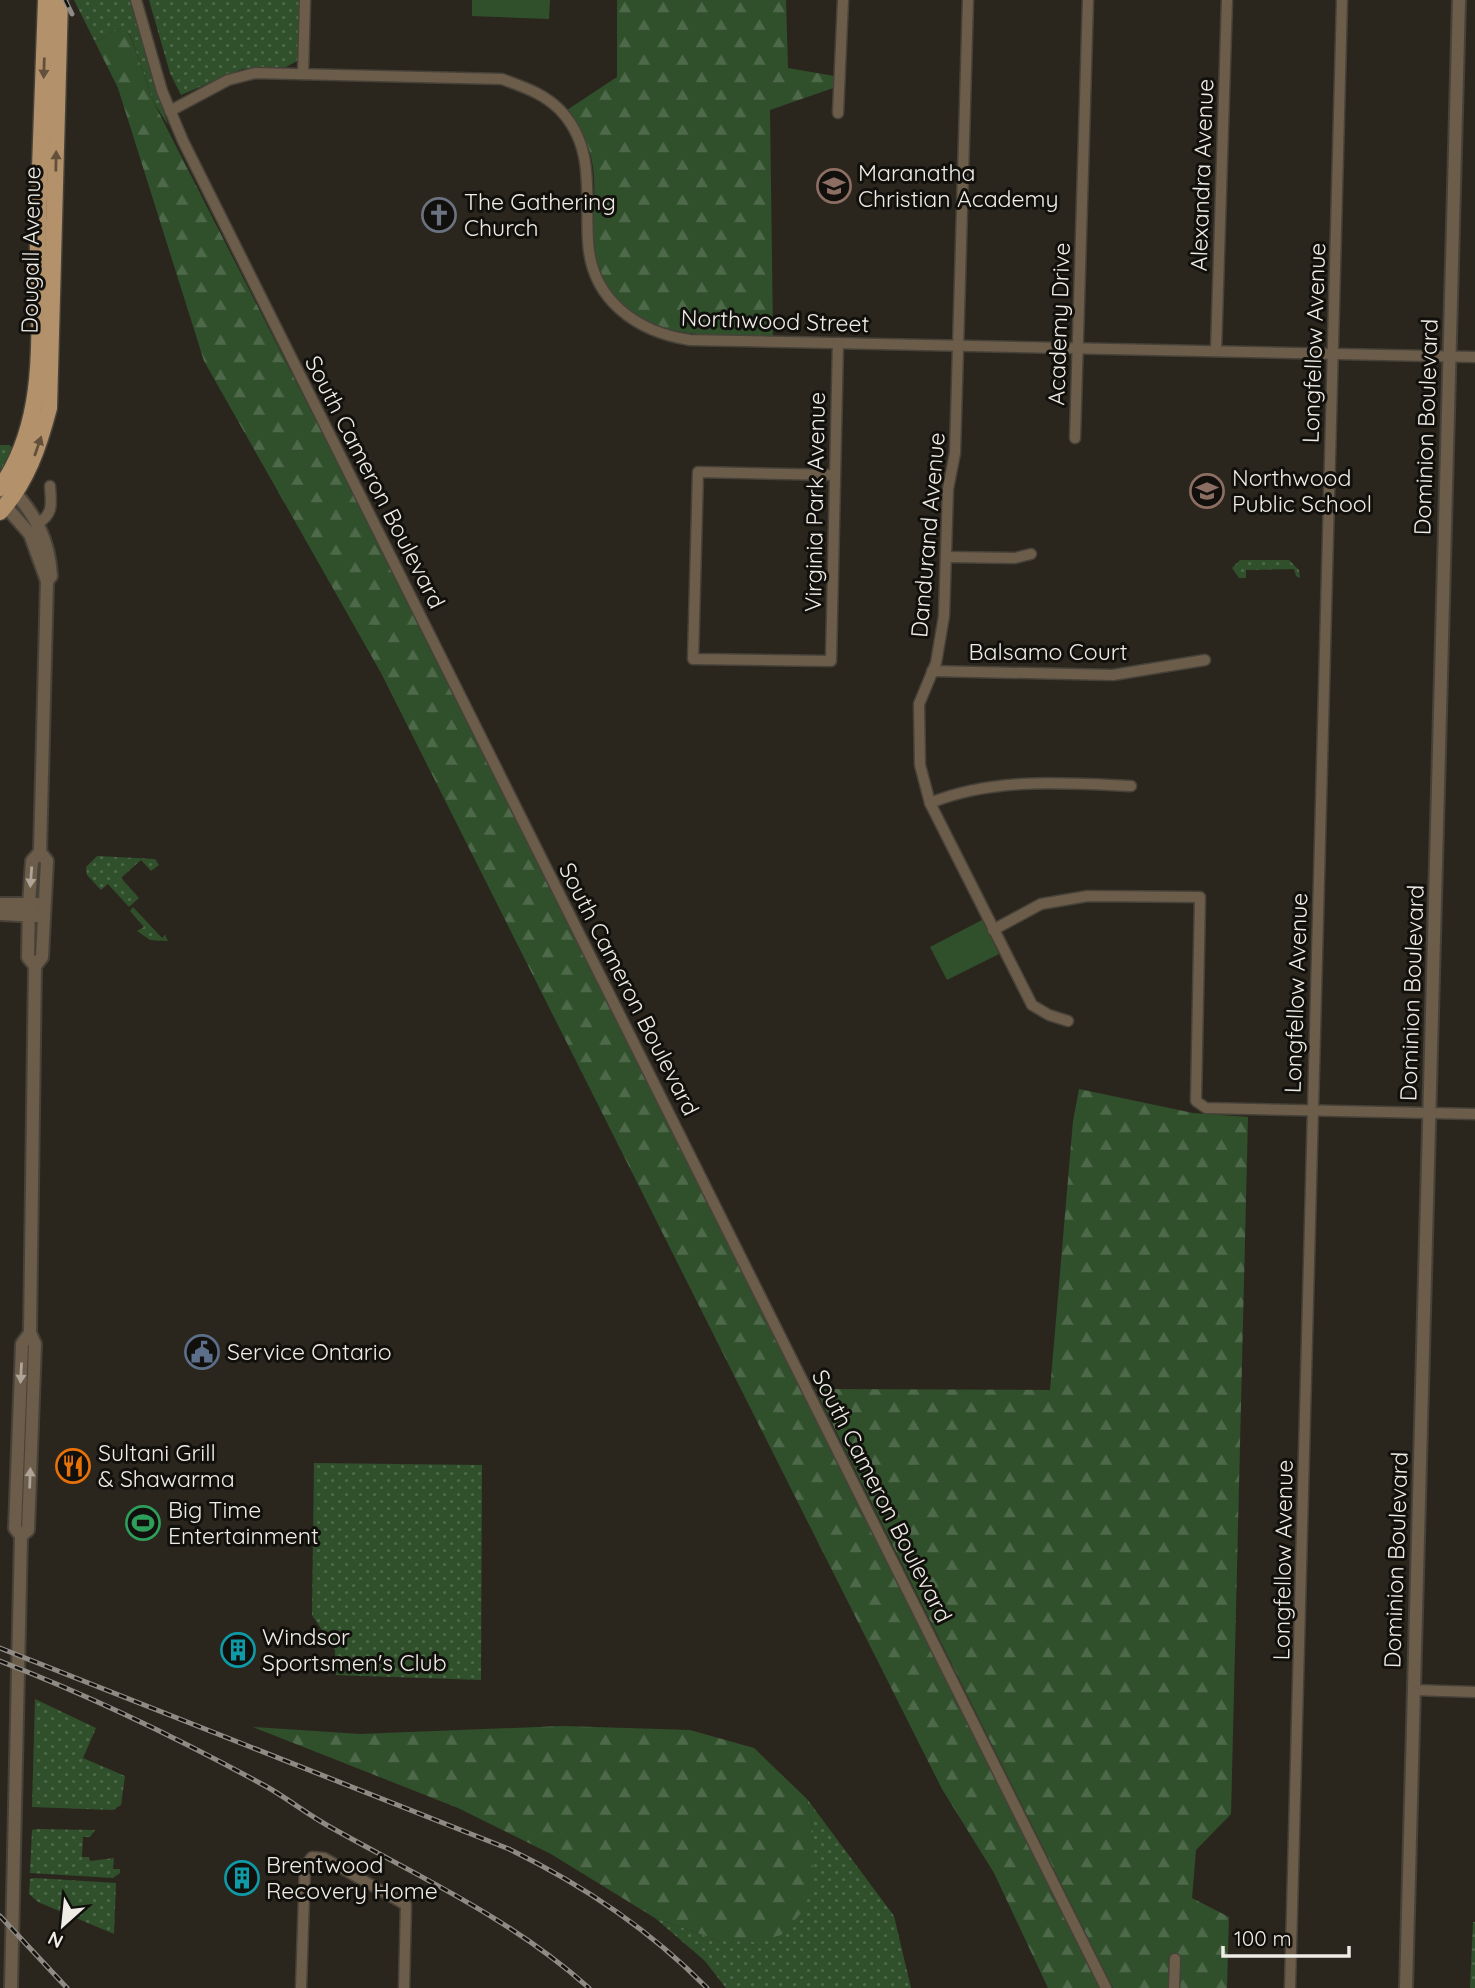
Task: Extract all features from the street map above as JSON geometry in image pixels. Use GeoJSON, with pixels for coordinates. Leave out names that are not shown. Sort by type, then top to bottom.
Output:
{"type":"FeatureCollection","features":[{"type":"Feature","properties":{"kind":"main road","name":"Dougall Avenue"},"geometry":{"type":"LineString","coordinates":[[4,497],[29,429],[37,385],[46,0]]}},
{"type":"Feature","properties":{"kind":"main road","name":"Dougall Avenue"},"geometry":{"type":"LineString","coordinates":[[4,497],[39,448],[49,408],[60,0]]}},
{"type":"Feature","properties":{"kind":"street","name":"South Cameron Boulevard"},"geometry":{"type":"LineString","coordinates":[[136,0],[170,111],[1106,1988]]}},
{"type":"Feature","properties":{"kind":"street"},"geometry":{"type":"LineString","coordinates":[[303,74],[305,0]]}},
{"type":"Feature","properties":{"kind":"street"},"geometry":{"type":"LineString","coordinates":[[838,113],[843,0]]}},
{"type":"Feature","properties":{"kind":"street","name":"Dandurand Avenue"},"geometry":{"type":"LineString","coordinates":[[968,0],[955,453],[948,489],[944,616],[932,671],[919,704],[920,765],[930,803],[1032,1005],[1049,1015],[1068,1021]]}},
{"type":"Feature","properties":{"kind":"street","name":"Academy Drive"},"geometry":{"type":"LineString","coordinates":[[1075,438],[1088,0]]}},
{"type":"Feature","properties":{"kind":"street","name":"Alexandra Avenue"},"geometry":{"type":"LineString","coordinates":[[1216,351],[1227,0]]}},
{"type":"Feature","properties":{"kind":"street","name":"Longfellow Avenue"},"geometry":{"type":"LineString","coordinates":[[1290,1988],[1297,1827],[1312,1110],[1342,0]]}},
{"type":"Feature","properties":{"kind":"street","name":"Dominion Boulevard"},"geometry":{"type":"LineString","coordinates":[[1406,1988],[1459,0]]}},
{"type":"Feature","properties":{"kind":"street","name":"Northwood Street"},"geometry":{"type":"LineString","coordinates":[[170,111],[228,80],[255,73],[502,79],[536,92],[559,109],[576,135],[585,158],[589,180],[588,243],[593,268],[606,294],[624,314],[641,327],[663,336],[690,341],[1475,357]]}},
{"type":"Feature","properties":{"kind":"street","name":"Virginia Park Avenue"},"geometry":{"type":"LineString","coordinates":[[835,475],[698,472],[693,659],[831,661],[838,343]]}},
{"type":"Feature","properties":{"kind":"street"},"geometry":{"type":"LineString","coordinates":[[38,523],[47,519],[52,510],[50,486]]}},
{"type":"Feature","properties":{"kind":"street"},"geometry":{"type":"LineString","coordinates":[[4,497],[38,523],[50,559],[51,576],[47,581]]}},
{"type":"Feature","properties":{"kind":"street"},"geometry":{"type":"LineString","coordinates":[[4,497],[30,534],[47,581],[40,852],[47,861],[42,957],[35,966],[30,1333],[35,1344],[28,1530],[21,1535],[12,1988]]}},
{"type":"Feature","properties":{"kind":"street"},"geometry":{"type":"LineString","coordinates":[[946,557],[1015,558],[1031,554]]}},
{"type":"Feature","properties":{"kind":"street","name":"Balsamo Court"},"geometry":{"type":"LineString","coordinates":[[932,671],[1113,675],[1205,660]]}},
{"type":"Feature","properties":{"kind":"street"},"geometry":{"type":"LineString","coordinates":[[930,803],[993,786],[1036,782],[1131,786]]}},
{"type":"Feature","properties":{"kind":"street"},"geometry":{"type":"LineString","coordinates":[[35,966],[28,957],[29,910],[32,861],[40,852]]}},
{"type":"Feature","properties":{"kind":"street"},"geometry":{"type":"LineString","coordinates":[[993,930],[1041,904],[1088,896],[1200,897],[1196,1101],[1206,1108],[1475,1114]]}},
{"type":"Feature","properties":{"kind":"street"},"geometry":{"type":"LineString","coordinates":[[0,904],[29,910]]}},
{"type":"Feature","properties":{"kind":"street"},"geometry":{"type":"LineString","coordinates":[[0,914],[44,910]]}},
{"type":"Feature","properties":{"kind":"street"},"geometry":{"type":"LineString","coordinates":[[1414,1690],[1475,1692]]}},
{"type":"Feature","properties":{"kind":"street"},"geometry":{"type":"LineString","coordinates":[[301,1988],[305,1866],[312,1857],[324,1858],[406,1905],[404,1988]]}},
{"type":"Feature","properties":{"kind":"street"},"geometry":{"type":"LineString","coordinates":[[1174,1988],[1175,1959]]}},
{"type":"Feature","properties":{"kind":"green space"},"geometry":{"type":"Polygon","coordinates":[[[74,0],[130,0],[168,125],[154,103],[130,34],[119,29],[95,42],[74,0]]]}},
{"type":"Feature","properties":{"kind":"green space"},"geometry":{"type":"Polygon","coordinates":[[[149,0],[301,0],[299,60],[286,67],[242,69],[181,95],[170,73],[149,0]]]}},
{"type":"Feature","properties":{"kind":"green space"},"geometry":{"type":"Polygon","coordinates":[[[472,0],[550,0],[549,19],[472,16],[472,0]]]}},
{"type":"Feature","properties":{"kind":"green space"},"geometry":{"type":"Polygon","coordinates":[[[617,0],[786,0],[788,68],[840,77],[839,86],[770,110],[773,337],[714,336],[657,326],[633,315],[613,297],[600,272],[594,239],[594,181],[591,158],[584,137],[567,110],[617,77],[617,0]]]}},
{"type":"Feature","properties":{"kind":"green space"},"geometry":{"type":"Polygon","coordinates":[[[119,29],[125,29],[130,35],[154,103],[364,515],[1100,1988],[1048,1988],[994,1873],[942,1789],[381,673],[204,361],[118,88],[95,42],[119,29]]]}},
{"type":"Feature","properties":{"kind":"green space"},"geometry":{"type":"Polygon","coordinates":[[[0,445],[9,445],[14,449],[0,477],[0,445]]]}},
{"type":"Feature","properties":{"kind":"green space"},"geometry":{"type":"Polygon","coordinates":[[[1240,560],[1289,560],[1299,570],[1300,578],[1296,576],[1294,569],[1246,570],[1246,578],[1239,578],[1232,568],[1240,560]]]}},
{"type":"Feature","properties":{"kind":"green space"},"geometry":{"type":"Polygon","coordinates":[[[97,856],[155,859],[159,865],[151,871],[141,860],[121,878],[139,898],[129,907],[108,884],[101,890],[87,875],[86,867],[97,856]]]}},
{"type":"Feature","properties":{"kind":"green space"},"geometry":{"type":"Polygon","coordinates":[[[133,907],[162,938],[165,935],[168,941],[150,940],[137,931],[144,927],[130,911],[133,907]]]}},
{"type":"Feature","properties":{"kind":"green space"},"geometry":{"type":"Polygon","coordinates":[[[982,920],[999,954],[947,980],[930,947],[982,920]]]}},
{"type":"Feature","properties":{"kind":"green space"},"geometry":{"type":"Polygon","coordinates":[[[1079,1089],[1193,1113],[1248,1117],[1231,1814],[1196,1850],[1192,1898],[1229,1917],[1227,1988],[1113,1988],[815,1389],[1050,1390],[1073,1121],[1079,1089]]]}},
{"type":"Feature","properties":{"kind":"green space"},"geometry":{"type":"Polygon","coordinates":[[[314,1463],[482,1465],[481,1680],[336,1675],[335,1650],[312,1615],[314,1463]]]}},
{"type":"Feature","properties":{"kind":"green space"},"geometry":{"type":"Polygon","coordinates":[[[35,1699],[96,1728],[83,1758],[125,1776],[121,1805],[113,1810],[32,1807],[35,1699]]]}},
{"type":"Feature","properties":{"kind":"green space"},"geometry":{"type":"Polygon","coordinates":[[[562,1726],[690,1730],[754,1748],[807,1799],[813,1831],[813,1877],[804,1910],[781,1935],[756,1942],[720,1941],[655,1918],[551,1854],[458,1808],[253,1727],[360,1734],[562,1726]]]}},
{"type":"Feature","properties":{"kind":"green space"},"geometry":{"type":"Polygon","coordinates":[[[807,1799],[894,1916],[911,1988],[726,1988],[705,1961],[655,1918],[720,1941],[813,1831],[807,1799]]]}},
{"type":"Feature","properties":{"kind":"green space"},"geometry":{"type":"Polygon","coordinates":[[[32,1830],[95,1830],[90,1837],[83,1837],[82,1857],[89,1857],[90,1861],[114,1858],[113,1869],[120,1869],[120,1873],[113,1878],[30,1873],[32,1830]]]}},
{"type":"Feature","properties":{"kind":"green space"},"geometry":{"type":"Polygon","coordinates":[[[30,1879],[116,1883],[114,1934],[38,1902],[29,1894],[30,1879]]]}},
{"type":"Feature","properties":{"kind":"green space"},"geometry":{"type":"Polygon","coordinates":[[[1473,1922],[1475,1988],[1470,1988],[1473,1922]]]}},
{"type":"Feature","properties":{"kind":"railway"},"geometry":{"type":"LineString","coordinates":[[65,0],[72,14]]}},
{"type":"Feature","properties":{"kind":"railway"},"geometry":{"type":"LineString","coordinates":[[0,1648],[509,1849],[589,1893],[614,1910],[662,1946],[707,1988]]}},
{"type":"Feature","properties":{"kind":"railway"},"geometry":{"type":"LineString","coordinates":[[0,1661],[137,1720],[269,1788],[324,1823],[497,1920],[559,1963],[589,1988]]}},
{"type":"Feature","properties":{"kind":"railway"},"geometry":{"type":"LineString","coordinates":[[0,1916],[67,1988]]}},
{"type":"Feature","properties":{"kind":"place","name":"Maranatha Christian Academy"},"geometry":{"type":"Point","coordinates":[834,186]}},
{"type":"Feature","properties":{"kind":"place","name":"The Gathering Church"},"geometry":{"type":"Point","coordinates":[439,215]}},
{"type":"Feature","properties":{"kind":"place","name":"Northwood Public School"},"geometry":{"type":"Point","coordinates":[1207,491]}},
{"type":"Feature","properties":{"kind":"place","name":"Service Ontario"},"geometry":{"type":"Point","coordinates":[202,1352]}},
{"type":"Feature","properties":{"kind":"place","name":"Sultani Grill & Shawarma"},"geometry":{"type":"Point","coordinates":[73,1466]}},
{"type":"Feature","properties":{"kind":"place","name":"Big Time Entertainment"},"geometry":{"type":"Point","coordinates":[143,1523]}},
{"type":"Feature","properties":{"kind":"place","name":"Windsor Sportsmen's Club"},"geometry":{"type":"Point","coordinates":[238,1650]}},
{"type":"Feature","properties":{"kind":"place","name":"Brentwood Recovery Home"},"geometry":{"type":"Point","coordinates":[242,1878]}}]}
